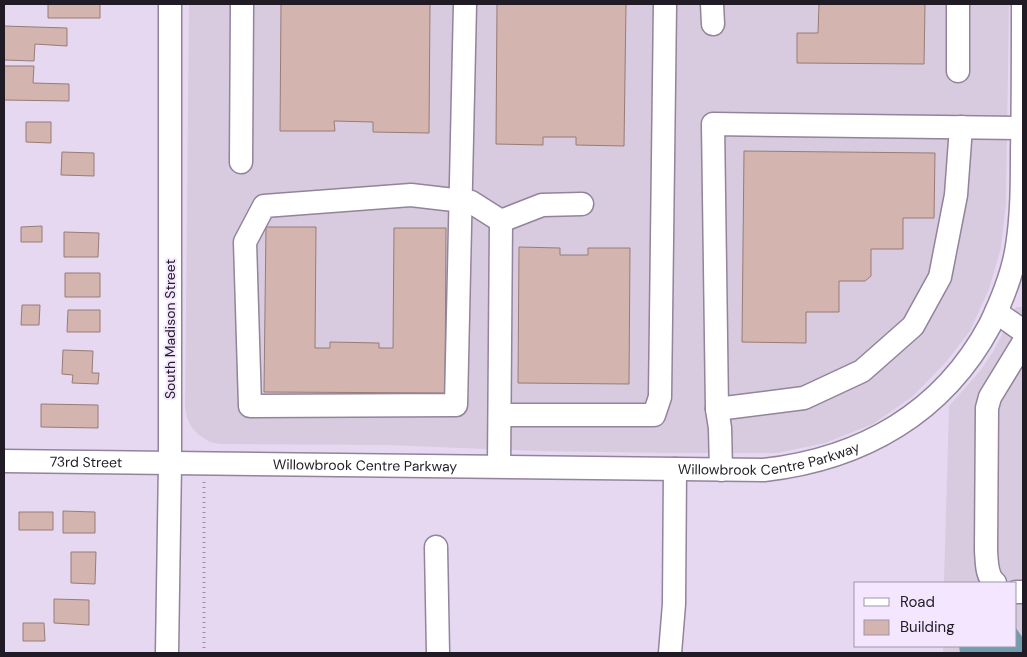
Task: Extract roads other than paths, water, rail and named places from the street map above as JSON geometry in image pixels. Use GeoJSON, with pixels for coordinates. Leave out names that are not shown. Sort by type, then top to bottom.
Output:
{"type":"FeatureCollection","features":[{"type":"Feature","properties":{"kind":"street","name":"South Madison Street"},"geometry":{"type":"LineString","coordinates":[[167,653],[170,463],[170,4]]}},
{"type":"Feature","properties":{"kind":"street"},"geometry":{"type":"LineString","coordinates":[[241,162],[242,4]]}},
{"type":"Feature","properties":{"kind":"street"},"geometry":{"type":"LineString","coordinates":[[465,4],[460,201],[456,405],[250,406],[245,242],[264,206],[411,195],[460,201],[471,202],[500,221]]}},
{"type":"Feature","properties":{"kind":"street"},"geometry":{"type":"LineString","coordinates":[[500,415],[654,414],[660,397],[665,4]]}},
{"type":"Feature","properties":{"kind":"street"},"geometry":{"type":"LineString","coordinates":[[958,4],[958,71]]}},
{"type":"Feature","properties":{"kind":"street","name":"Willowbrook Centre Parkway"},"geometry":{"type":"LineString","coordinates":[[170,463],[764,470],[795,466],[850,451],[880,436],[905,421],[931,400],[960,371],[974,353],[996,312],[1010,277],[1017,247],[1021,205],[1023,4]]}},
{"type":"Feature","properties":{"kind":"street"},"geometry":{"type":"LineString","coordinates":[[721,470],[720,428],[717,409],[713,124],[1022,128]]}},
{"type":"Feature","properties":{"kind":"street"},"geometry":{"type":"LineString","coordinates":[[717,409],[804,398],[862,372],[913,326],[940,277],[956,195],[961,127]]}},
{"type":"Feature","properties":{"kind":"street"},"geometry":{"type":"LineString","coordinates":[[500,221],[542,205],[582,204]]}},
{"type":"Feature","properties":{"kind":"street"},"geometry":{"type":"LineString","coordinates":[[499,466],[500,221]]}},
{"type":"Feature","properties":{"kind":"street"},"geometry":{"type":"LineString","coordinates":[[996,312],[1023,331]]}},
{"type":"Feature","properties":{"kind":"street"},"geometry":{"type":"LineString","coordinates":[[994,582],[987,568],[986,551],[987,408],[990,397],[1023,343]]}},
{"type":"Feature","properties":{"kind":"street","name":"73rd Street"},"geometry":{"type":"LineString","coordinates":[[4,462],[170,463]]}},
{"type":"Feature","properties":{"kind":"street"},"geometry":{"type":"LineString","coordinates":[[670,653],[674,604],[675,469]]}},
{"type":"Feature","properties":{"kind":"street"},"geometry":{"type":"LineString","coordinates":[[436,547],[438,653]]}},
{"type":"Feature","properties":{"kind":"water"},"geometry":{"type":"Polygon","coordinates":[[[1017,629],[1023,638],[1023,653],[960,653],[959,647],[1017,647],[1017,629]]]}}]}
